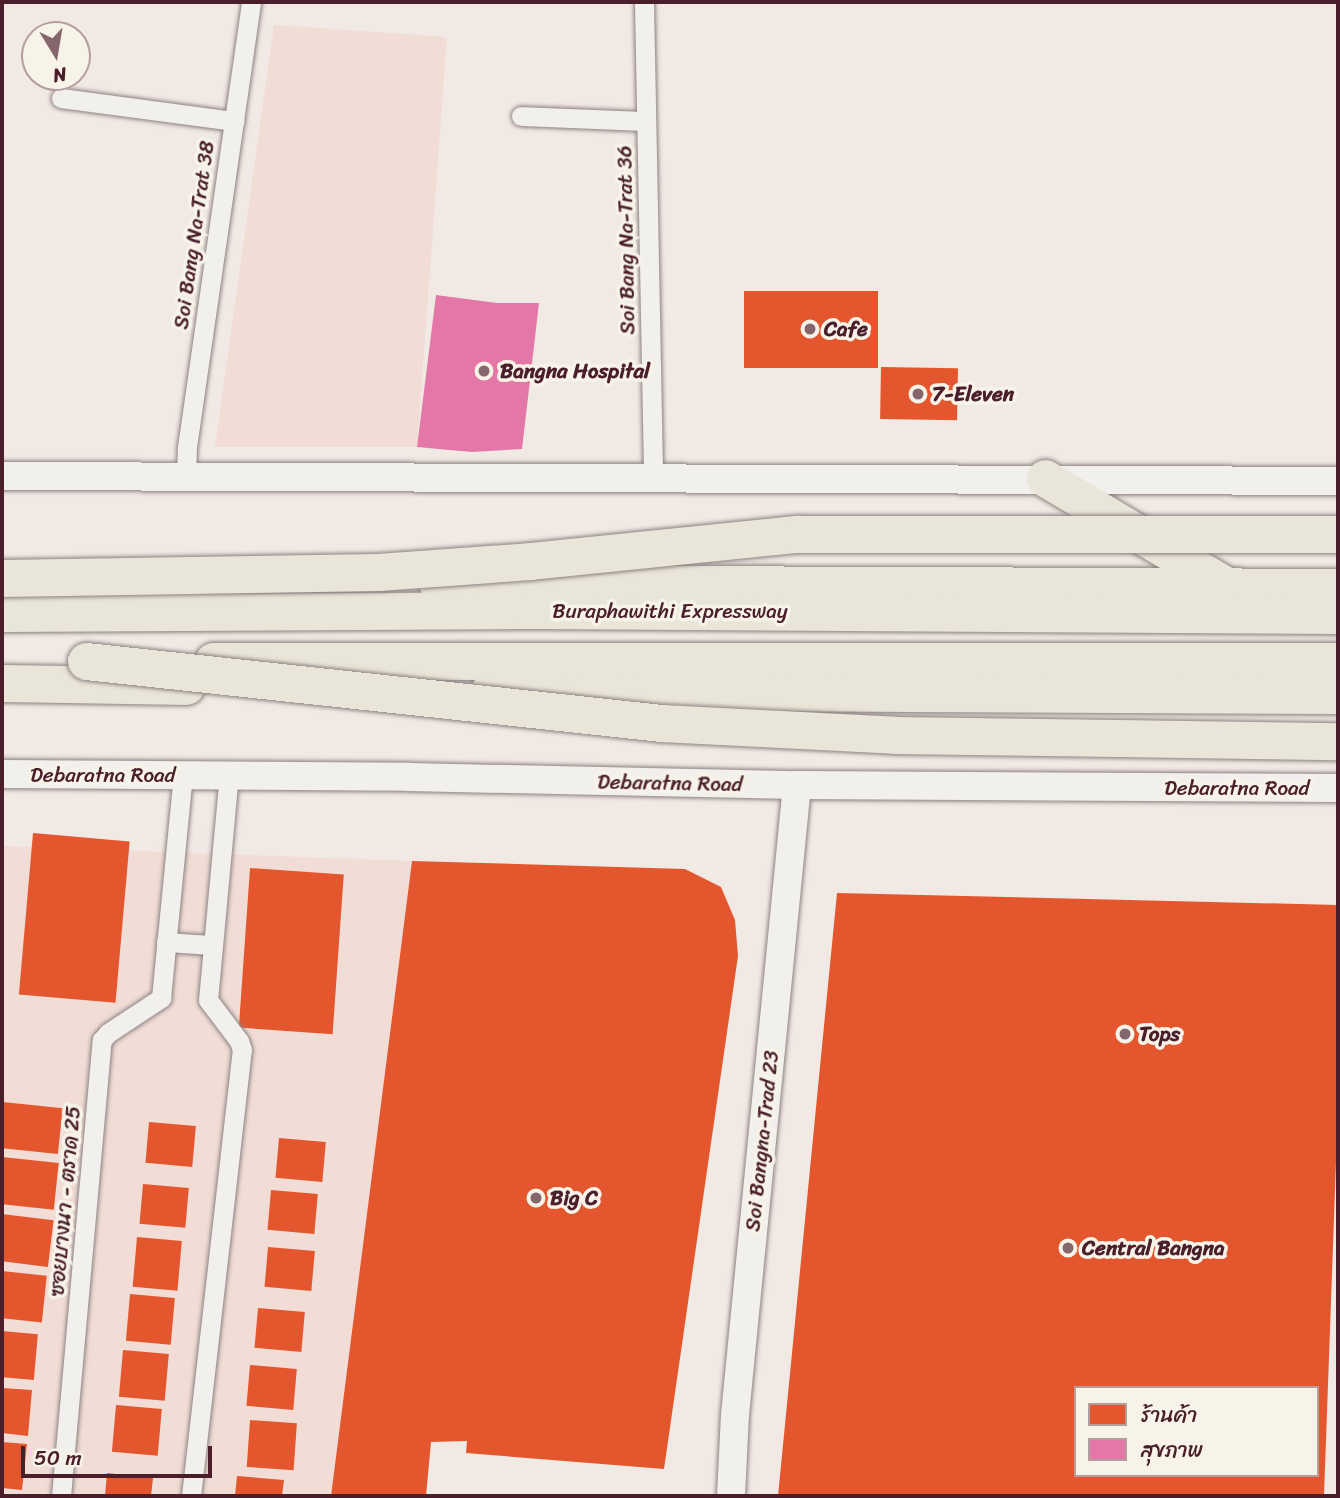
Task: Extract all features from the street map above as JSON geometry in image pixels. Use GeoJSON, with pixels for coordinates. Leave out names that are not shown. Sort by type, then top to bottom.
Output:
{"type":"FeatureCollection","features":[{"type":"Feature","properties":{"kind":"highway"},"geometry":{"type":"LineString","coordinates":[[1045,478],[1225,585]]}},
{"type":"Feature","properties":{"kind":"highway"},"geometry":{"type":"LineString","coordinates":[[2,580],[378,572],[530,561],[797,534],[1338,534]]}},
{"type":"Feature","properties":{"kind":"highway"},"geometry":{"type":"LineString","coordinates":[[2,580],[1338,587]]}},
{"type":"Feature","properties":{"kind":"highway","name":"Buraphawithi Expressway"},"geometry":{"type":"LineString","coordinates":[[2,613],[573,610],[1338,615]]}},
{"type":"Feature","properties":{"kind":"highway"},"geometry":{"type":"LineString","coordinates":[[2,659],[1338,662]]}},
{"type":"Feature","properties":{"kind":"highway"},"geometry":{"type":"LineString","coordinates":[[86,661],[674,724],[895,735],[1338,741]]}},
{"type":"Feature","properties":{"kind":"highway"},"geometry":{"type":"LineString","coordinates":[[2,683],[540,691],[1338,695]]}},
{"type":"Feature","properties":{"kind":"main road"},"geometry":{"type":"LineString","coordinates":[[2,476],[1338,481]]}},
{"type":"Feature","properties":{"kind":"main road","name":"Debaratna Road"},"geometry":{"type":"LineString","coordinates":[[2,774],[229,775],[797,785],[1338,788]]}},
{"type":"Feature","properties":{"kind":"main road","name":"Soi Bangna-Trad 23"},"geometry":{"type":"LineString","coordinates":[[731,1496],[734,1415],[797,785]]}},
{"type":"Feature","properties":{"kind":"street","name":"Soi Bang Na-Trat 38"},"geometry":{"type":"LineString","coordinates":[[186,475],[187,447],[251,2]]}},
{"type":"Feature","properties":{"kind":"street","name":"Soi Bang Na-Trat 36"},"geometry":{"type":"LineString","coordinates":[[644,2],[653,477]]}},
{"type":"Feature","properties":{"kind":"street"},"geometry":{"type":"LineString","coordinates":[[61,98],[234,121]]}},
{"type":"Feature","properties":{"kind":"street"},"geometry":{"type":"LineString","coordinates":[[520,116],[646,121]]}},
{"type":"Feature","properties":{"kind":"street"},"geometry":{"type":"LineString","coordinates":[[183,775],[166,942],[212,945]]}},
{"type":"Feature","properties":{"kind":"street"},"geometry":{"type":"LineString","coordinates":[[191,1496],[242,1049],[208,1000],[229,775]]}},
{"type":"Feature","properties":{"kind":"street","name":"ซอยบางนา - ตราด 25"},"geometry":{"type":"LineString","coordinates":[[61,1496],[102,1040],[108,1033],[161,999],[166,942]]}},
{"type":"Feature","properties":{"kind":"shaded area"},"geometry":{"type":"Polygon","coordinates":[[[274,25],[447,37],[417,447],[215,447],[274,25]]]}},
{"type":"Feature","properties":{"kind":"shaded area"},"geometry":{"type":"Polygon","coordinates":[[[2,846],[412,861],[331,1496],[2,1496],[2,846]]]}},
{"type":"Feature","properties":{"kind":"building: ร้านค้า","name":"Cafe"},"geometry":{"type":"Polygon","coordinates":[[[744,291],[878,291],[878,368],[744,368],[744,291]]]}},
{"type":"Feature","properties":{"kind":"building: ร้านค้า","name":"7-Eleven"},"geometry":{"type":"Polygon","coordinates":[[[881,367],[958,368],[957,420],[880,419],[881,367]]]}},
{"type":"Feature","properties":{"kind":"building: ร้านค้า"},"geometry":{"type":"Polygon","coordinates":[[[33,833],[130,841],[116,1003],[19,994],[33,833]]]}},
{"type":"Feature","properties":{"kind":"building: ร้านค้า","name":"Big C"},"geometry":{"type":"Polygon","coordinates":[[[412,861],[685,869],[721,887],[735,920],[738,956],[664,1469],[466,1453],[467,1441],[431,1442],[426,1496],[331,1496],[412,861]]]}},
{"type":"Feature","properties":{"kind":"building: ร้านค้า"},"geometry":{"type":"Polygon","coordinates":[[[250,868],[344,875],[333,1034],[239,1028],[250,868]]]}},
{"type":"Feature","properties":{"kind":"building: ร้านค้า","name":"Central Bangna"},"geometry":{"type":"Polygon","coordinates":[[[837,893],[1338,905],[1338,1107],[1324,1496],[778,1496],[837,893]]]}},
{"type":"Feature","properties":{"kind":"building: ร้านค้า"},"geometry":{"type":"Polygon","coordinates":[[[3,1102],[63,1108],[58,1154],[2,1148],[3,1102]]]}},
{"type":"Feature","properties":{"kind":"building: ร้านค้า"},"geometry":{"type":"Polygon","coordinates":[[[149,1122],[196,1126],[192,1167],[145,1163],[149,1122]]]}},
{"type":"Feature","properties":{"kind":"building: ร้านค้า"},"geometry":{"type":"Polygon","coordinates":[[[279,1138],[326,1142],[322,1182],[276,1178],[279,1138]]]}},
{"type":"Feature","properties":{"kind":"building: ร้านค้า"},"geometry":{"type":"Polygon","coordinates":[[[2,1157],[59,1163],[54,1210],[2,1204],[2,1157]]]}},
{"type":"Feature","properties":{"kind":"building: ร้านค้า"},"geometry":{"type":"Polygon","coordinates":[[[143,1184],[189,1188],[185,1228],[140,1224],[143,1184]]]}},
{"type":"Feature","properties":{"kind":"building: ร้านค้า"},"geometry":{"type":"Polygon","coordinates":[[[271,1190],[318,1194],[314,1234],[268,1230],[271,1190]]]}},
{"type":"Feature","properties":{"kind":"building: ร้านค้า"},"geometry":{"type":"Polygon","coordinates":[[[2,1214],[54,1220],[48,1267],[2,1261],[2,1214]]]}},
{"type":"Feature","properties":{"kind":"building: ร้านค้า"},"geometry":{"type":"Polygon","coordinates":[[[137,1237],[182,1241],[177,1291],[133,1287],[137,1237]]]}},
{"type":"Feature","properties":{"kind":"building: ร้านค้า"},"geometry":{"type":"Polygon","coordinates":[[[268,1247],[315,1251],[311,1291],[265,1287],[268,1247]]]}},
{"type":"Feature","properties":{"kind":"building: ร้านค้า"},"geometry":{"type":"Polygon","coordinates":[[[2,1271],[47,1276],[42,1322],[2,1318],[2,1271]]]}},
{"type":"Feature","properties":{"kind":"building: ร้านค้า"},"geometry":{"type":"Polygon","coordinates":[[[130,1294],[175,1298],[171,1345],[126,1341],[130,1294]]]}},
{"type":"Feature","properties":{"kind":"building: ร้านค้า"},"geometry":{"type":"Polygon","coordinates":[[[258,1308],[305,1312],[301,1352],[255,1348],[258,1308]]]}},
{"type":"Feature","properties":{"kind":"building: ร้านค้า"},"geometry":{"type":"Polygon","coordinates":[[[2,1331],[38,1334],[34,1380],[2,1377],[2,1331]]]}},
{"type":"Feature","properties":{"kind":"building: ร้านค้า"},"geometry":{"type":"Polygon","coordinates":[[[123,1350],[169,1354],[165,1401],[119,1397],[123,1350]]]}},
{"type":"Feature","properties":{"kind":"building: ร้านค้า"},"geometry":{"type":"Polygon","coordinates":[[[250,1365],[297,1369],[293,1410],[246,1406],[250,1365]]]}},
{"type":"Feature","properties":{"kind":"building: ร้านค้า"},"geometry":{"type":"Polygon","coordinates":[[[2,1388],[32,1390],[28,1436],[2,1433],[2,1388]]]}},
{"type":"Feature","properties":{"kind":"building: ร้านค้า"},"geometry":{"type":"Polygon","coordinates":[[[116,1405],[162,1409],[158,1456],[112,1452],[116,1405]]]}},
{"type":"Feature","properties":{"kind":"building: ร้านค้า"},"geometry":{"type":"Polygon","coordinates":[[[250,1420],[297,1423],[294,1470],[247,1467],[250,1420]]]}},
{"type":"Feature","properties":{"kind":"building: ร้านค้า"},"geometry":{"type":"Polygon","coordinates":[[[2,1442],[27,1444],[22,1490],[2,1488],[2,1442]]]}},
{"type":"Feature","properties":{"kind":"building: ร้านค้า"},"geometry":{"type":"Polygon","coordinates":[[[107,1473],[153,1478],[151,1496],[105,1496],[107,1473]]]}},
{"type":"Feature","properties":{"kind":"building: ร้านค้า"},"geometry":{"type":"Polygon","coordinates":[[[237,1476],[284,1480],[282,1496],[235,1496],[237,1476]]]}},
{"type":"Feature","properties":{"kind":"building: สุขภาพ","name":"Bangna Hospital"},"geometry":{"type":"Polygon","coordinates":[[[436,295],[497,303],[539,303],[522,449],[472,452],[417,447],[436,295]]]}},
{"type":"Feature","properties":{"kind":"place","name":"Cafe"},"geometry":{"type":"Point","coordinates":[810,329]}},
{"type":"Feature","properties":{"kind":"place","name":"Bangna Hospital"},"geometry":{"type":"Point","coordinates":[484,371]}},
{"type":"Feature","properties":{"kind":"place","name":"7-Eleven"},"geometry":{"type":"Point","coordinates":[918,394]}},
{"type":"Feature","properties":{"kind":"place","name":"Tops"},"geometry":{"type":"Point","coordinates":[1125,1034]}},
{"type":"Feature","properties":{"kind":"place","name":"Big C"},"geometry":{"type":"Point","coordinates":[536,1198]}},
{"type":"Feature","properties":{"kind":"place","name":"Central Bangna"},"geometry":{"type":"Point","coordinates":[1068,1248]}}]}
